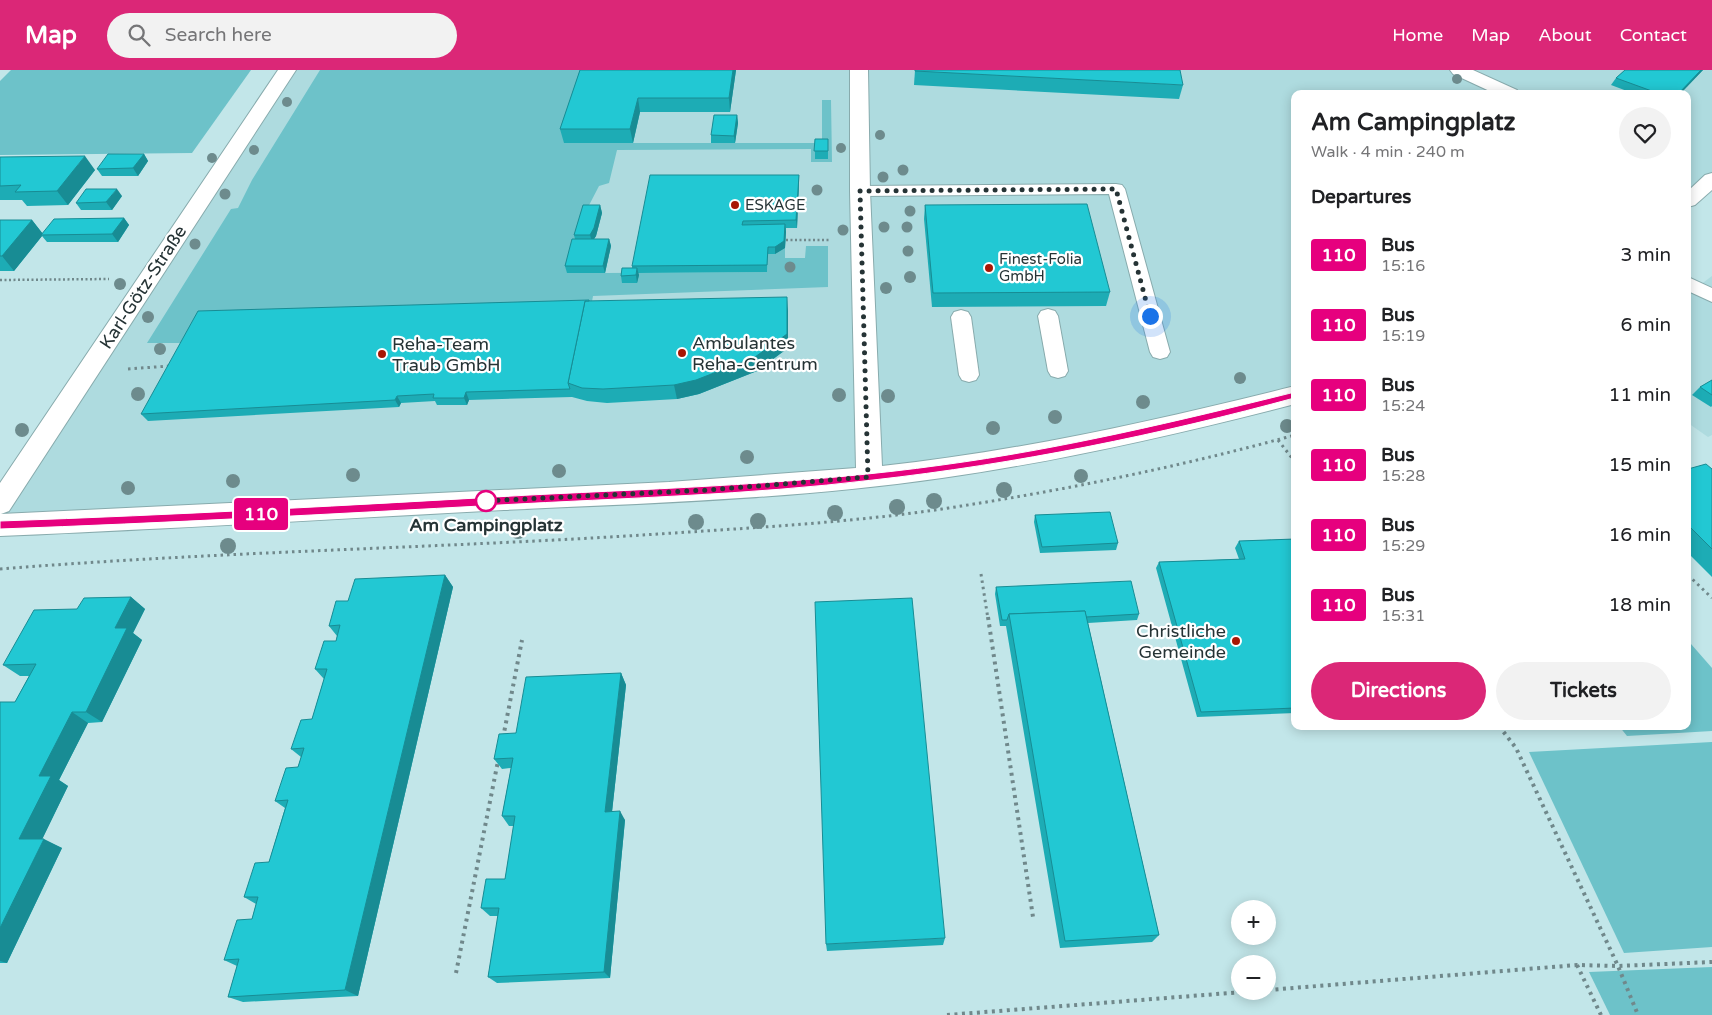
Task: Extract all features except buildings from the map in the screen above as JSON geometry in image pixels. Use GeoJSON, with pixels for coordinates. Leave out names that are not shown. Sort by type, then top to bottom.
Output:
{"type":"FeatureCollection","features":[{"type":"Feature","properties":{"kind":"street","name":"Karl-Götz-Straße"},"geometry":{"type":"LineString","coordinates":[[0,504],[286,70]]}},
{"type":"Feature","properties":{"kind":"street"},"geometry":{"type":"LineString","coordinates":[[859,70],[860,191],[868,477]]}},
{"type":"Feature","properties":{"kind":"street"},"geometry":{"type":"LineString","coordinates":[[1459,70],[1502,90]]}},
{"type":"Feature","properties":{"kind":"street"},"geometry":{"type":"LineString","coordinates":[[1691,174],[1711,182],[1691,199]]}},
{"type":"Feature","properties":{"kind":"street"},"geometry":{"type":"LineString","coordinates":[[0,525],[150,520],[708,490],[868,477],[944,468],[1047,451],[1165,427],[1291,396]]}},
{"type":"Feature","properties":{"kind":"lane"},"geometry":{"type":"LineString","coordinates":[[860,191],[1116,189],[1160,352]]}},
{"type":"Feature","properties":{"kind":"lane"},"geometry":{"type":"LineString","coordinates":[[1691,285],[1712,296]]}},
{"type":"Feature","properties":{"kind":"lane"},"geometry":{"type":"LineString","coordinates":[[1048,316],[1058,371]]}},
{"type":"Feature","properties":{"kind":"lane"},"geometry":{"type":"LineString","coordinates":[[961,317],[969,375]]}},
{"type":"Feature","properties":{"kind":"path"},"geometry":{"type":"LineString","coordinates":[[786,240],[833,240]]}},
{"type":"Feature","properties":{"kind":"path"},"geometry":{"type":"LineString","coordinates":[[0,280],[115,279]]}},
{"type":"Feature","properties":{"kind":"path"},"geometry":{"type":"LineString","coordinates":[[124,369],[177,366]]}},
{"type":"Feature","properties":{"kind":"path"},"geometry":{"type":"LineString","coordinates":[[1278,440],[1291,457]]}},
{"type":"Feature","properties":{"kind":"path"},"geometry":{"type":"LineString","coordinates":[[980,574],[1033,917]]}},
{"type":"Feature","properties":{"kind":"path"},"geometry":{"type":"LineString","coordinates":[[1691,578],[1712,598]]}},
{"type":"Feature","properties":{"kind":"path"},"geometry":{"type":"LineString","coordinates":[[501,748],[522,640]]}},
{"type":"Feature","properties":{"kind":"path"},"geometry":{"type":"LineString","coordinates":[[1502,730],[1516,748],[1618,966],[1638,1015]]}},
{"type":"Feature","properties":{"kind":"path"},"geometry":{"type":"LineString","coordinates":[[456,973],[499,758]]}},
{"type":"Feature","properties":{"kind":"path"},"geometry":{"type":"LineString","coordinates":[[1276,989],[1577,965],[1618,966],[1712,962]]}},
{"type":"Feature","properties":{"kind":"path"},"geometry":{"type":"LineString","coordinates":[[1577,965],[1601,1015]]}},
{"type":"Feature","properties":{"kind":"path"},"geometry":{"type":"LineString","coordinates":[[947,1015],[1231,993]]}},
{"type":"Feature","properties":{"kind":"shaded area"},"geometry":{"type":"Polygon","coordinates":[[[11,70],[251,70],[192,153],[0,155],[0,81],[11,70]]]}},
{"type":"Feature","properties":{"kind":"shaded area"},"geometry":{"type":"Polygon","coordinates":[[[288,70],[1712,70],[1712,178],[1691,197],[1691,90],[1291,90],[1291,394],[943,466],[0,524],[0,506],[288,70]]]}},
{"type":"Feature","properties":{"kind":"shaded area"},"geometry":{"type":"Polygon","coordinates":[[[320,70],[587,70],[565,143],[822,143],[822,100],[831,100],[832,162],[811,162],[811,149],[617,150],[609,183],[599,186],[585,213],[605,273],[767,272],[768,254],[775,254],[785,248],[785,258],[805,258],[806,246],[828,246],[828,287],[593,296],[591,307],[190,343],[147,343],[231,209],[238,208],[252,180],[320,70]]]}},
{"type":"Feature","properties":{"kind":"shaded area"},"geometry":{"type":"Polygon","coordinates":[[[1712,276],[1712,435],[1708,437],[1691,425],[1691,292],[1712,276]]]}},
{"type":"Feature","properties":{"kind":"shaded area"},"geometry":{"type":"Polygon","coordinates":[[[1691,644],[1712,668],[1712,731],[1627,736],[1622,730],[1691,730],[1691,644]]]}},
{"type":"Feature","properties":{"kind":"shaded area"},"geometry":{"type":"Polygon","coordinates":[[[1712,742],[1712,947],[1624,953],[1529,752],[1712,742]]]}},
{"type":"Feature","properties":{"kind":"shaded area"},"geometry":{"type":"Polygon","coordinates":[[[1712,967],[1712,1015],[1610,1015],[1589,972],[1712,967]]]}},
{"type":"Feature","properties":{"kind":"bus line","name":"110"},"geometry":{"type":"LineString","coordinates":[[0,525],[150,520],[708,490],[868,477],[944,468],[1047,451],[1165,427],[1291,396]]}},
{"type":"Feature","properties":{"kind":"place","name":"ESKAGE"},"geometry":{"type":"Point","coordinates":[735,205]}},
{"type":"Feature","properties":{"kind":"place","name":"Finest-Folia GmbH"},"geometry":{"type":"Point","coordinates":[989,268]}},
{"type":"Feature","properties":{"kind":"place","name":"Ambulantes Reha-Centrum"},"geometry":{"type":"Point","coordinates":[682,353]}},
{"type":"Feature","properties":{"kind":"place","name":"Reha-Team Traub GmbH"},"geometry":{"type":"Point","coordinates":[382,354]}},
{"type":"Feature","properties":{"kind":"place","name":"Am Campingplatz"},"geometry":{"type":"Point","coordinates":[486,501]}},
{"type":"Feature","properties":{"kind":"place","name":"Christliche Gemeinde"},"geometry":{"type":"Point","coordinates":[1236,641]}},
{"type":"Feature","properties":{"kind":"route"},"geometry":{"type":"LineString","coordinates":[[486,501],[483,501],[708,490],[868,477],[860,191],[1116,189],[1150,316]]}}]}
